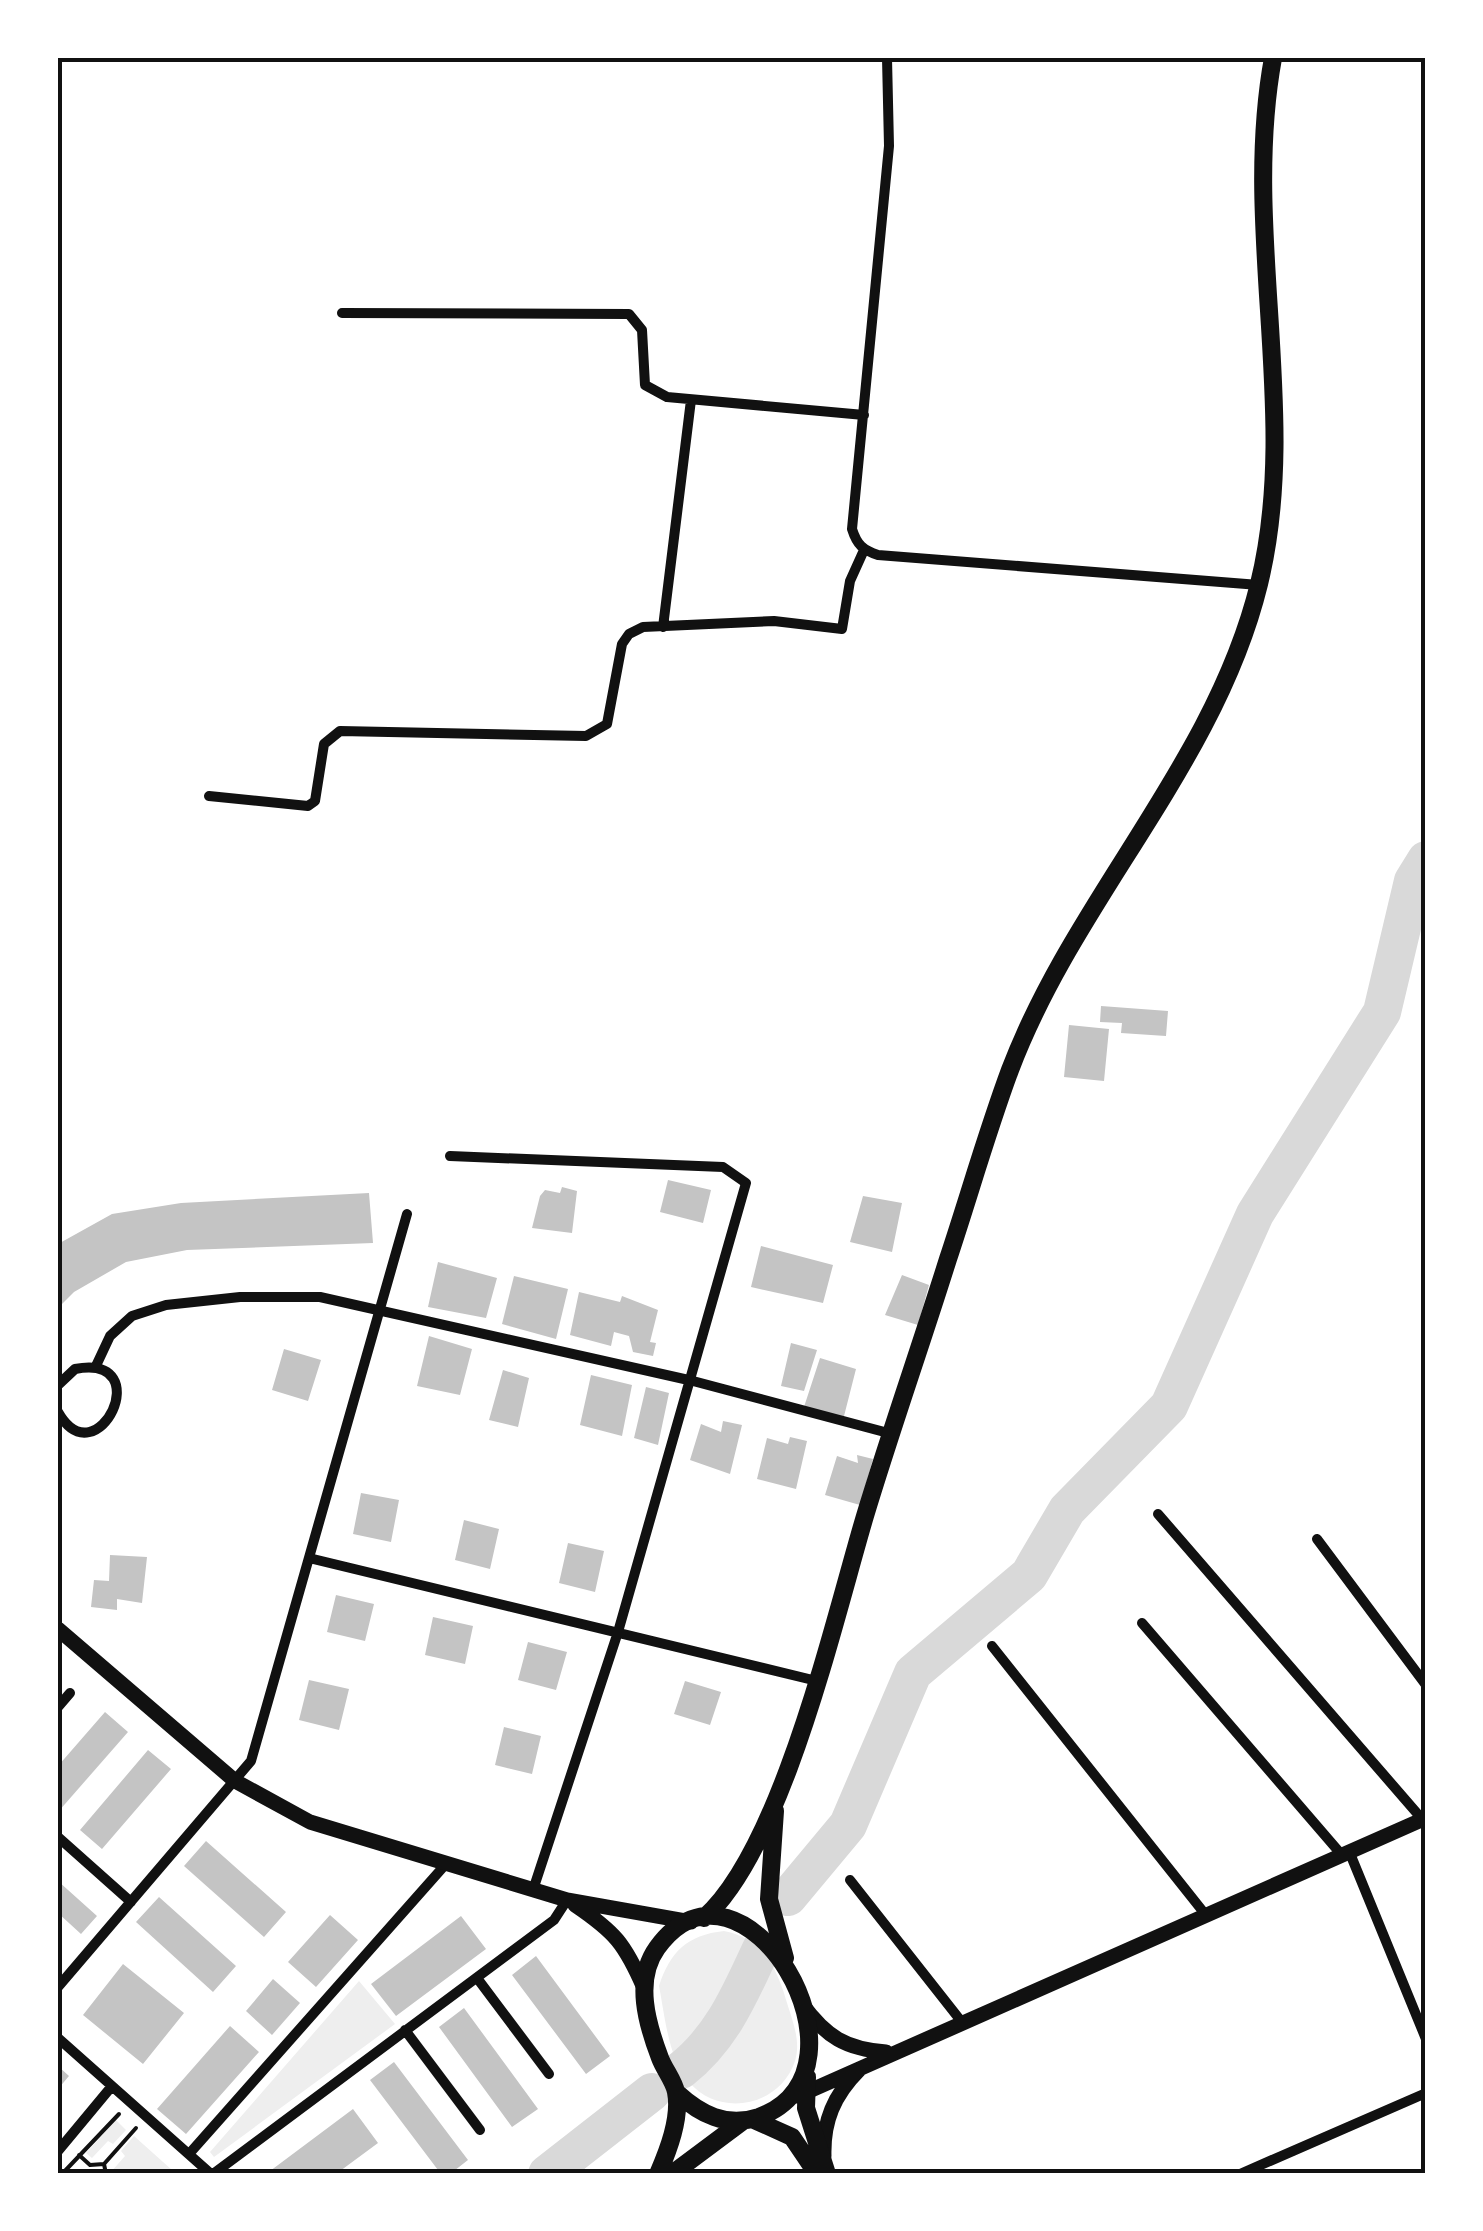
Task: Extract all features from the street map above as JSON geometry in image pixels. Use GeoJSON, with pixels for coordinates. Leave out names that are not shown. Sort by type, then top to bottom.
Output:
{"type":"FeatureCollection","features":[{"type":"Feature","properties":{"kind":"main road"},"geometry":{"type":"LineString","coordinates":[[823,2171],[792,2137],[747,2120],[719,2120],[696,2110],[676,2093],[659,2056],[644,1989],[658,1947],[729,1896],[777,1793],[818,1680],[1011,1068],[1047,989],[1215,710],[1259,585],[1273,484],[1262,221],[1266,98],[1273,58]]}},
{"type":"Feature","properties":{"kind":"main road"},"geometry":{"type":"LineString","coordinates":[[777,1793],[770,1898],[808,2035],[808,2120],[823,2171]]}},
{"type":"Feature","properties":{"kind":"main road"},"geometry":{"type":"LineString","coordinates":[[698,1920],[738,1920],[755,1928],[777,1952],[791,1978]]}},
{"type":"Feature","properties":{"kind":"main road"},"geometry":{"type":"LineString","coordinates":[[672,2174],[747,2120],[787,2101],[808,2062]]}},
{"type":"Feature","properties":{"kind":"main road"},"geometry":{"type":"LineString","coordinates":[[658,2174],[674,2126],[676,2093]]}},
{"type":"Feature","properties":{"kind":"street"},"geometry":{"type":"LineString","coordinates":[[887,58],[889,146],[852,529],[864,550],[878,555],[1259,585]]}},
{"type":"Feature","properties":{"kind":"street"},"geometry":{"type":"LineString","coordinates":[[342,313],[629,314],[642,330],[645,384],[667,397],[864,415]]}},
{"type":"Feature","properties":{"kind":"street"},"geometry":{"type":"LineString","coordinates":[[663,627],[691,400]]}},
{"type":"Feature","properties":{"kind":"street"},"geometry":{"type":"LineString","coordinates":[[210,796],[308,806],[315,801],[324,744],[340,731],[586,736],[607,724],[622,644],[628,634],[644,627],[774,622],[842,629],[850,581],[864,550]]}},
{"type":"Feature","properties":{"kind":"street"},"geometry":{"type":"LineString","coordinates":[[450,1156],[723,1167],[736,1172],[746,1183],[693,1380],[618,1632],[533,1890]]}},
{"type":"Feature","properties":{"kind":"street"},"geometry":{"type":"LineString","coordinates":[[58,1986],[251,1761],[407,1214]]}},
{"type":"Feature","properties":{"kind":"street"},"geometry":{"type":"LineString","coordinates":[[95,1368],[110,1336],[132,1316],[166,1305],[240,1297],[320,1297],[693,1380],[893,1434]]}},
{"type":"Feature","properties":{"kind":"street"},"geometry":{"type":"LineString","coordinates":[[58,1386],[75,1369],[95,1368],[112,1380],[117,1390],[115,1412],[109,1421],[90,1430],[79,1430],[58,1412]]}},
{"type":"Feature","properties":{"kind":"street"},"geometry":{"type":"LineString","coordinates":[[787,2101],[890,2052],[1424,1819],[1158,1514]]}},
{"type":"Feature","properties":{"kind":"street"},"geometry":{"type":"LineString","coordinates":[[1318,1540],[1426,1685]]}},
{"type":"Feature","properties":{"kind":"street"},"geometry":{"type":"LineString","coordinates":[[309,1558],[818,1680]]}},
{"type":"Feature","properties":{"kind":"street"},"geometry":{"type":"LineString","coordinates":[[1142,1623],[1345,1852],[1426,2040]]}},
{"type":"Feature","properties":{"kind":"street"},"geometry":{"type":"LineString","coordinates":[[58,1629],[235,1781],[310,1822],[567,1900],[698,1920]]}},
{"type":"Feature","properties":{"kind":"street"},"geometry":{"type":"LineString","coordinates":[[992,1646],[1205,1914]]}},
{"type":"Feature","properties":{"kind":"street"},"geometry":{"type":"LineString","coordinates":[[58,1707],[70,1694]]}},
{"type":"Feature","properties":{"kind":"street"},"geometry":{"type":"LineString","coordinates":[[58,1837],[131,1902]]}},
{"type":"Feature","properties":{"kind":"street"},"geometry":{"type":"LineString","coordinates":[[189,2154],[446,1865]]}},
{"type":"Feature","properties":{"kind":"street"},"geometry":{"type":"LineString","coordinates":[[850,1880],[961,2021]]}},
{"type":"Feature","properties":{"kind":"street"},"geometry":{"type":"LineString","coordinates":[[58,2038],[212,2174],[554,1920],[567,1900]]}},
{"type":"Feature","properties":{"kind":"street"},"geometry":{"type":"LineString","coordinates":[[567,1900],[610,1929],[625,1945],[644,1989]]}},
{"type":"Feature","properties":{"kind":"street"},"geometry":{"type":"LineString","coordinates":[[477,1978],[549,2074]]}},
{"type":"Feature","properties":{"kind":"street"},"geometry":{"type":"LineString","coordinates":[[799,2000],[822,2030],[837,2041],[858,2050],[890,2052]]}},
{"type":"Feature","properties":{"kind":"street"},"geometry":{"type":"LineString","coordinates":[[405,2030],[480,2130]]}},
{"type":"Feature","properties":{"kind":"street"},"geometry":{"type":"LineString","coordinates":[[823,2171],[826,2122],[835,2099],[865,2064]]}},
{"type":"Feature","properties":{"kind":"street"},"geometry":{"type":"LineString","coordinates":[[58,2151],[112,2086]]}},
{"type":"Feature","properties":{"kind":"street"},"geometry":{"type":"LineString","coordinates":[[1240,2174],[1426,2094]]}},
{"type":"Feature","properties":{"kind":"path"},"geometry":{"type":"LineString","coordinates":[[62,2174],[117,2112],[147,2139]]}},
{"type":"Feature","properties":{"kind":"path"},"geometry":{"type":"LineString","coordinates":[[79,2155],[90,2165],[104,2164],[136,2128]]}},
{"type":"Feature","properties":{"kind":"path"},"geometry":{"type":"LineString","coordinates":[[104,2164],[106,2174]]}},
{"type":"Feature","properties":{"kind":"path"},"geometry":{"type":"LineString","coordinates":[[88,2174],[90,2165]]}},
{"type":"Feature","properties":{"kind":"shaded area"},"geometry":{"type":"Polygon","coordinates":[[[724,1931],[747,1939],[763,1952],[775,1970],[796,2036],[797,2053],[787,2077],[776,2089],[748,2102],[716,2100],[689,2082],[672,2049],[659,1986],[682,1947],[700,1936],[724,1931]]]}},
{"type":"Feature","properties":{"kind":"shaded area"},"geometry":{"type":"Polygon","coordinates":[[[359,1981],[395,2024],[214,2157],[210,2152],[359,1981]]]}},
{"type":"Feature","properties":{"kind":"shaded area"},"geometry":{"type":"Polygon","coordinates":[[[116,2120],[126,2130],[92,2158],[86,2153],[116,2120]]]}},
{"type":"Feature","properties":{"kind":"shaded area"},"geometry":{"type":"Polygon","coordinates":[[[134,2136],[172,2170],[110,2173],[125,2156],[121,2151],[134,2136]]]}},
{"type":"Feature","properties":{"kind":"building"},"geometry":{"type":"Polygon","coordinates":[[[1101,1006],[1168,1011],[1166,1036],[1121,1033],[1122,1023],[1100,1022],[1101,1006]]]}},
{"type":"Feature","properties":{"kind":"building"},"geometry":{"type":"Polygon","coordinates":[[[1069,1025],[1109,1029],[1104,1081],[1064,1077],[1069,1025]]]}},
{"type":"Feature","properties":{"kind":"building"},"geometry":{"type":"Polygon","coordinates":[[[668,1180],[711,1190],[703,1223],[660,1212],[668,1180]]]}},
{"type":"Feature","properties":{"kind":"building"},"geometry":{"type":"Polygon","coordinates":[[[562,1187],[577,1191],[572,1233],[532,1228],[540,1196],[545,1190],[560,1193],[562,1187]]]}},
{"type":"Feature","properties":{"kind":"building"},"geometry":{"type":"Polygon","coordinates":[[[369,1193],[373,1243],[187,1250],[126,1262],[74,1292],[58,1308],[58,1244],[112,1214],[181,1203],[369,1193]]]}},
{"type":"Feature","properties":{"kind":"building"},"geometry":{"type":"Polygon","coordinates":[[[863,1196],[902,1203],[892,1252],[850,1242],[863,1196]]]}},
{"type":"Feature","properties":{"kind":"building"},"geometry":{"type":"Polygon","coordinates":[[[761,1246],[833,1265],[823,1303],[751,1287],[761,1246]]]}},
{"type":"Feature","properties":{"kind":"building"},"geometry":{"type":"Polygon","coordinates":[[[438,1262],[497,1278],[486,1318],[428,1307],[438,1262]]]}},
{"type":"Feature","properties":{"kind":"building"},"geometry":{"type":"Polygon","coordinates":[[[902,1275],[929,1285],[918,1325],[885,1315],[902,1275]]]}},
{"type":"Feature","properties":{"kind":"building"},"geometry":{"type":"Polygon","coordinates":[[[514,1276],[568,1289],[556,1339],[502,1324],[514,1276]]]}},
{"type":"Feature","properties":{"kind":"building"},"geometry":{"type":"Polygon","coordinates":[[[579,1292],[620,1302],[622,1296],[658,1310],[650,1342],[656,1343],[653,1356],[633,1352],[629,1336],[614,1332],[611,1346],[570,1335],[579,1292]]]}},
{"type":"Feature","properties":{"kind":"building"},"geometry":{"type":"Polygon","coordinates":[[[429,1336],[472,1349],[460,1395],[417,1386],[429,1336]]]}},
{"type":"Feature","properties":{"kind":"building"},"geometry":{"type":"Polygon","coordinates":[[[791,1343],[817,1350],[804,1391],[781,1386],[791,1343]]]}},
{"type":"Feature","properties":{"kind":"building"},"geometry":{"type":"Polygon","coordinates":[[[284,1349],[321,1360],[308,1401],[272,1390],[284,1349]]]}},
{"type":"Feature","properties":{"kind":"building"},"geometry":{"type":"Polygon","coordinates":[[[820,1358],[856,1369],[843,1420],[803,1410],[820,1358]]]}},
{"type":"Feature","properties":{"kind":"building"},"geometry":{"type":"Polygon","coordinates":[[[503,1370],[529,1378],[518,1427],[489,1420],[503,1370]]]}},
{"type":"Feature","properties":{"kind":"building"},"geometry":{"type":"Polygon","coordinates":[[[591,1375],[632,1385],[622,1436],[580,1425],[591,1375]]]}},
{"type":"Feature","properties":{"kind":"building"},"geometry":{"type":"Polygon","coordinates":[[[646,1387],[669,1393],[658,1445],[634,1438],[646,1387]]]}},
{"type":"Feature","properties":{"kind":"building"},"geometry":{"type":"Polygon","coordinates":[[[723,1421],[742,1425],[730,1474],[690,1460],[701,1424],[721,1432],[723,1421]]]}},
{"type":"Feature","properties":{"kind":"building"},"geometry":{"type":"Polygon","coordinates":[[[790,1437],[807,1441],[796,1489],[757,1479],[767,1438],[788,1444],[790,1437]]]}},
{"type":"Feature","properties":{"kind":"building"},"geometry":{"type":"Polygon","coordinates":[[[857,1455],[873,1459],[860,1505],[825,1495],[837,1456],[858,1463],[857,1455]]]}},
{"type":"Feature","properties":{"kind":"building"},"geometry":{"type":"Polygon","coordinates":[[[361,1493],[399,1500],[391,1542],[353,1534],[361,1493]]]}},
{"type":"Feature","properties":{"kind":"building"},"geometry":{"type":"Polygon","coordinates":[[[464,1520],[499,1529],[490,1569],[455,1560],[464,1520]]]}},
{"type":"Feature","properties":{"kind":"building"},"geometry":{"type":"Polygon","coordinates":[[[568,1543],[604,1551],[595,1592],[559,1583],[568,1543]]]}},
{"type":"Feature","properties":{"kind":"building"},"geometry":{"type":"Polygon","coordinates":[[[110,1555],[147,1557],[142,1603],[117,1599],[117,1610],[91,1607],[94,1580],[109,1581],[110,1555]]]}},
{"type":"Feature","properties":{"kind":"building"},"geometry":{"type":"Polygon","coordinates":[[[336,1595],[374,1604],[365,1641],[327,1632],[336,1595]]]}},
{"type":"Feature","properties":{"kind":"building"},"geometry":{"type":"Polygon","coordinates":[[[433,1617],[473,1626],[465,1664],[425,1655],[433,1617]]]}},
{"type":"Feature","properties":{"kind":"building"},"geometry":{"type":"Polygon","coordinates":[[[528,1642],[567,1652],[556,1690],[518,1680],[528,1642]]]}},
{"type":"Feature","properties":{"kind":"building"},"geometry":{"type":"Polygon","coordinates":[[[309,1680],[349,1689],[339,1730],[299,1720],[309,1680]]]}},
{"type":"Feature","properties":{"kind":"building"},"geometry":{"type":"Polygon","coordinates":[[[685,1681],[721,1692],[710,1725],[674,1714],[685,1681]]]}},
{"type":"Feature","properties":{"kind":"building"},"geometry":{"type":"Polygon","coordinates":[[[105,1712],[128,1732],[58,1812],[58,1766],[105,1712]]]}},
{"type":"Feature","properties":{"kind":"building"},"geometry":{"type":"Polygon","coordinates":[[[504,1727],[541,1736],[532,1774],[495,1765],[504,1727]]]}},
{"type":"Feature","properties":{"kind":"building"},"geometry":{"type":"Polygon","coordinates":[[[148,1750],[171,1769],[102,1849],[80,1830],[148,1750]]]}},
{"type":"Feature","properties":{"kind":"building"},"geometry":{"type":"Polygon","coordinates":[[[206,1841],[286,1912],[264,1937],[184,1866],[206,1841]]]}},
{"type":"Feature","properties":{"kind":"building"},"geometry":{"type":"Polygon","coordinates":[[[58,1881],[97,1916],[81,1934],[58,1913],[58,1881]]]}},
{"type":"Feature","properties":{"kind":"building"},"geometry":{"type":"Polygon","coordinates":[[[159,1897],[236,1966],[213,1992],[136,1922],[159,1897]]]}},
{"type":"Feature","properties":{"kind":"building"},"geometry":{"type":"Polygon","coordinates":[[[330,1915],[358,1940],[316,1987],[288,1962],[330,1915]]]}},
{"type":"Feature","properties":{"kind":"building"},"geometry":{"type":"Polygon","coordinates":[[[461,1916],[486,1949],[396,2016],[371,1984],[461,1916]]]}},
{"type":"Feature","properties":{"kind":"building"},"geometry":{"type":"Polygon","coordinates":[[[536,1956],[610,2056],[586,2074],[512,1975],[536,1956]]]}},
{"type":"Feature","properties":{"kind":"building"},"geometry":{"type":"Polygon","coordinates":[[[123,1964],[184,2013],[143,2064],[83,2015],[123,1964]]]}},
{"type":"Feature","properties":{"kind":"building"},"geometry":{"type":"Polygon","coordinates":[[[273,1979],[300,2003],[272,2035],[246,2011],[273,1979]]]}},
{"type":"Feature","properties":{"kind":"building"},"geometry":{"type":"Polygon","coordinates":[[[464,2008],[538,2109],[512,2127],[439,2027],[464,2008]]]}},
{"type":"Feature","properties":{"kind":"building"},"geometry":{"type":"Polygon","coordinates":[[[230,2026],[259,2052],[186,2134],[157,2109],[230,2026]]]}},
{"type":"Feature","properties":{"kind":"building"},"geometry":{"type":"Polygon","coordinates":[[[394,2062],[468,2160],[450,2174],[441,2174],[370,2080],[394,2062]]]}},
{"type":"Feature","properties":{"kind":"building"},"geometry":{"type":"Polygon","coordinates":[[[58,2066],[69,2076],[58,2089],[58,2066]]]}},
{"type":"Feature","properties":{"kind":"building"},"geometry":{"type":"Polygon","coordinates":[[[353,2109],[378,2143],[336,2174],[266,2174],[353,2109]]]}},
{"type":"Feature","properties":{"kind":"waterway"},"geometry":{"type":"LineString","coordinates":[[788,1897],[848,1825],[913,1673],[1029,1575],[1067,1510],[1169,1406],[1255,1214],[1382,1012],[1413,881],[1426,860]]}},
{"type":"Feature","properties":{"kind":"waterway"},"geometry":{"type":"LineString","coordinates":[[681,2070],[719,2030],[761,1949]]}},
{"type":"Feature","properties":{"kind":"waterway"},"geometry":{"type":"LineString","coordinates":[[547,2174],[652,2092]]}}]}
